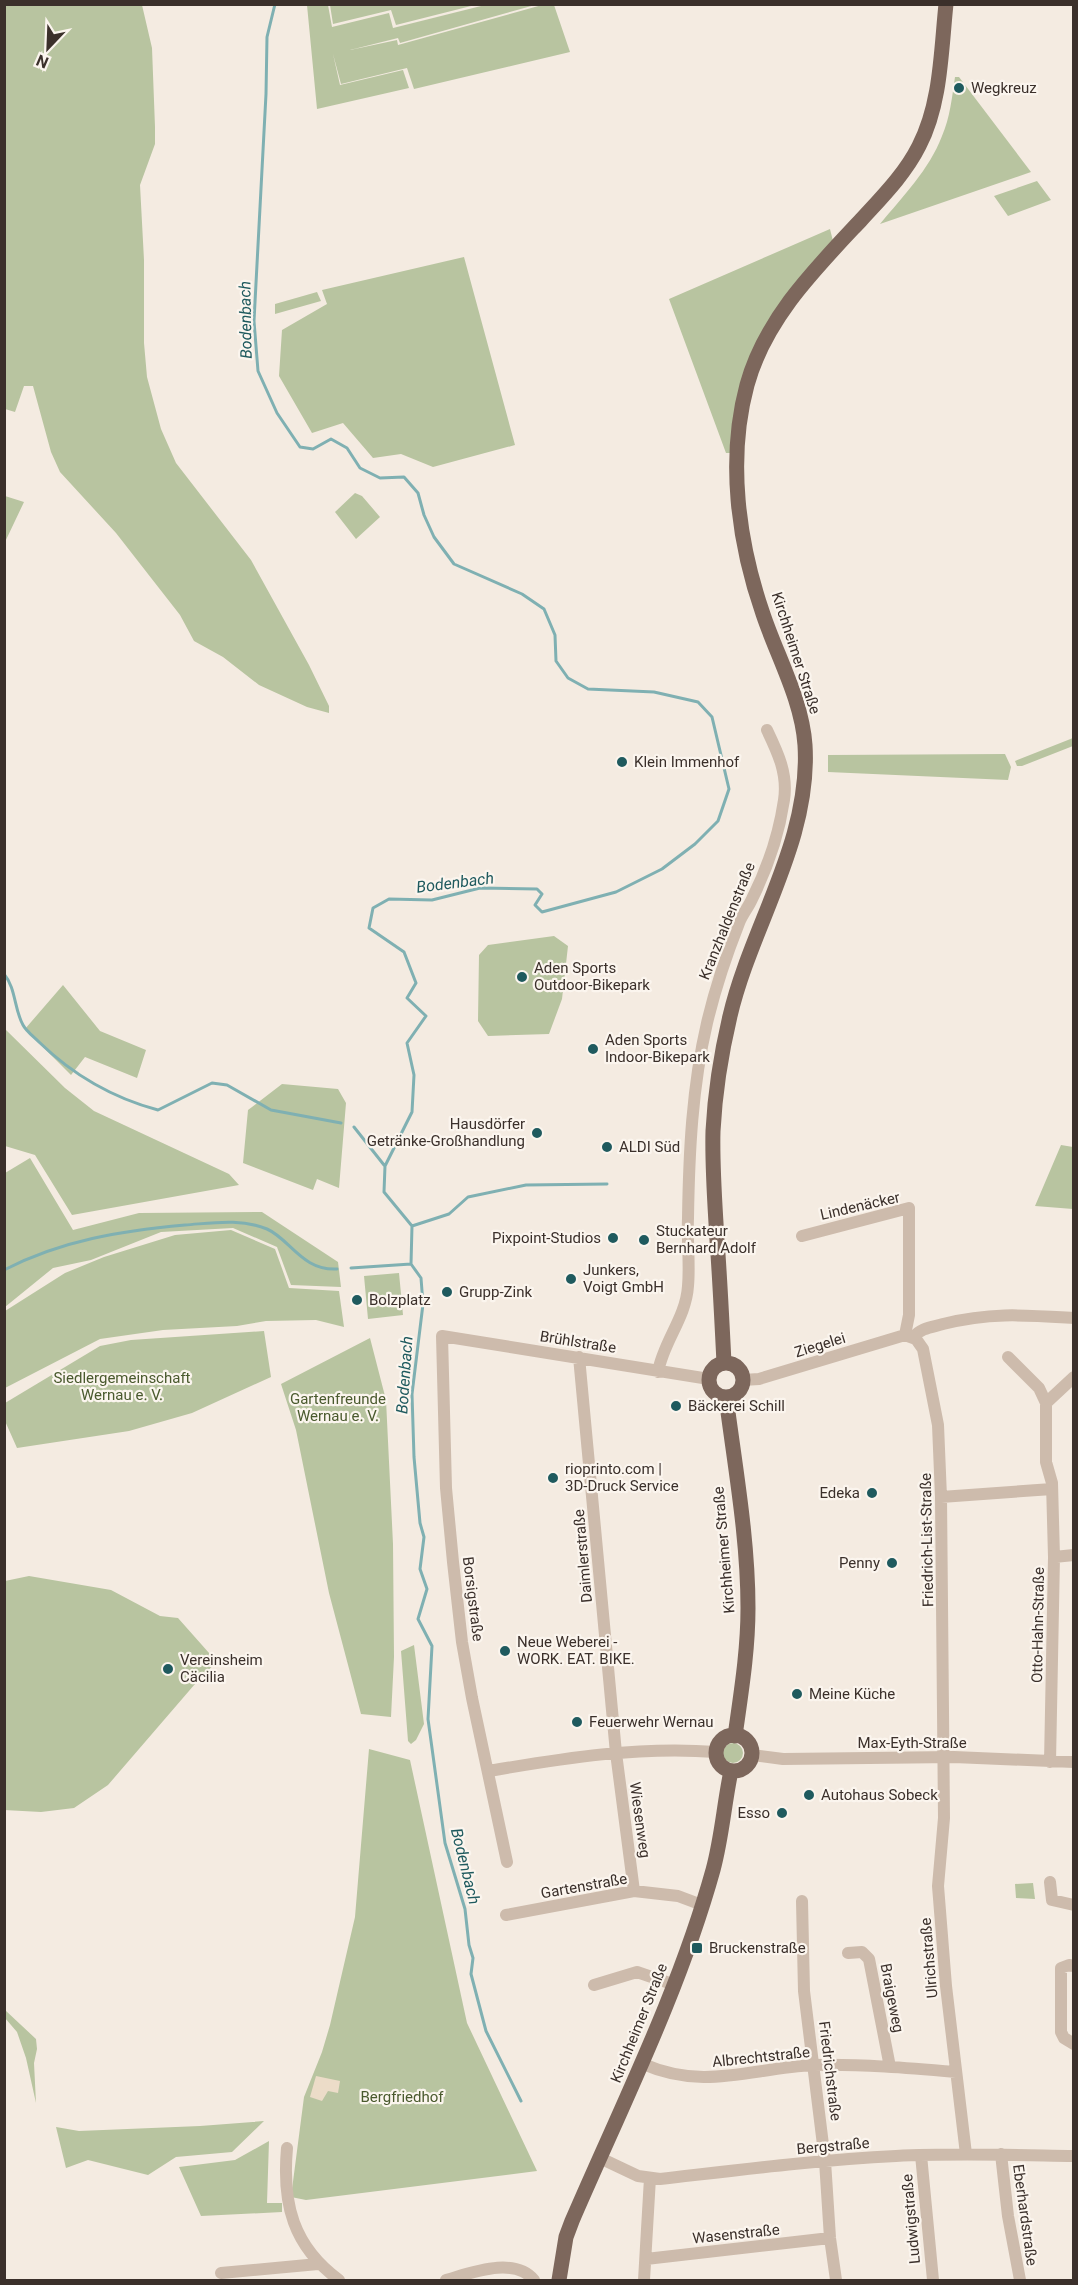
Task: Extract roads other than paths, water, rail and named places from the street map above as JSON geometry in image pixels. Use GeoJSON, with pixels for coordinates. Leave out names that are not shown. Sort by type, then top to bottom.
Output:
{"type":"FeatureCollection","features":[{"type":"Feature","properties":{"kind":"main road","name":"Kirchheimer Straße"},"geometry":{"type":"LineString","coordinates":[[724,1363],[714,1179],[713,1135],[716,1093],[731,1013],[796,825],[805,771],[805,741],[797,708],[762,612],[743,532],[736,461],[740,419],[752,369],[780,313],[808,278],[903,173],[918,149],[928,127],[935,99],[946,4]]}},
{"type":"Feature","properties":{"kind":"main road"},"geometry":{"type":"LineString","coordinates":[[724,1363],[736,1366],[743,1380],[739,1392],[726,1397],[710,1388],[709,1379],[715,1367],[724,1363]]}},
{"type":"Feature","properties":{"kind":"main road","name":"Kirchheimer Straße"},"geometry":{"type":"LineString","coordinates":[[726,1397],[746,1567],[748,1608],[744,1670],[735,1736]]}},
{"type":"Feature","properties":{"kind":"main road"},"geometry":{"type":"LineString","coordinates":[[735,1736],[749,1744],[752,1755],[747,1766],[731,1771],[719,1762],[716,1752],[722,1740],[735,1736]]}},
{"type":"Feature","properties":{"kind":"main road","name":"Kirchheimer Straße"},"geometry":{"type":"LineString","coordinates":[[559,2280],[564,2248],[572,2221],[643,2064],[675,1985],[713,1868],[731,1771]]}},
{"type":"Feature","properties":{"kind":"street","name":"Kranzhaldenstraße"},"geometry":{"type":"LineString","coordinates":[[658,1372],[661,1360],[682,1314],[688,1287],[687,1219],[692,1128],[699,1064],[707,1024],[721,972],[776,837],[784,798],[784,772],[767,730]]}},
{"type":"Feature","properties":{"kind":"street","name":"Lindenäcker"},"geometry":{"type":"LineString","coordinates":[[802,1236],[909,1208],[909,1336]]}},
{"type":"Feature","properties":{"kind":"street","name":"Ziegelei"},"geometry":{"type":"LineString","coordinates":[[743,1380],[759,1379],[909,1336],[924,1329],[972,1317],[1003,1314],[1074,1318]]}},
{"type":"Feature","properties":{"kind":"street","name":"Brühlstraße"},"geometry":{"type":"LineString","coordinates":[[442,1336],[709,1379]]}},
{"type":"Feature","properties":{"kind":"street","name":"Borsigstraße"},"geometry":{"type":"LineString","coordinates":[[442,1336],[446,1488],[462,1641],[507,1862]]}},
{"type":"Feature","properties":{"kind":"street","name":"Friedrich-List-Straße"},"geometry":{"type":"LineString","coordinates":[[909,1336],[922,1349],[935,1401],[938,1425],[944,1757]]}},
{"type":"Feature","properties":{"kind":"street","name":"Daimlerstraße"},"geometry":{"type":"LineString","coordinates":[[579,1357],[616,1753]]}},
{"type":"Feature","properties":{"kind":"street"},"geometry":{"type":"LineString","coordinates":[[1008,1357],[1039,1388],[1046,1402],[1074,1377]]}},
{"type":"Feature","properties":{"kind":"street","name":"Otto-Hahn-Straße"},"geometry":{"type":"LineString","coordinates":[[1046,1402],[1046,1462],[1052,1488],[1054,1557],[1050,1762]]}},
{"type":"Feature","properties":{"kind":"street"},"geometry":{"type":"LineString","coordinates":[[941,1497],[1052,1488]]}},
{"type":"Feature","properties":{"kind":"street"},"geometry":{"type":"LineString","coordinates":[[1054,1557],[1074,1555]]}},
{"type":"Feature","properties":{"kind":"street"},"geometry":{"type":"LineString","coordinates":[[489,1771],[616,1753],[695,1750],[716,1752]]}},
{"type":"Feature","properties":{"kind":"street","name":"Wiesenweg"},"geometry":{"type":"LineString","coordinates":[[616,1753],[634,1891]]}},
{"type":"Feature","properties":{"kind":"street","name":"Max-Eyth-Straße"},"geometry":{"type":"LineString","coordinates":[[752,1755],[783,1759],[944,1757],[1074,1762]]}},
{"type":"Feature","properties":{"kind":"street","name":"Ulrichstraße"},"geometry":{"type":"LineString","coordinates":[[944,1757],[944,1818],[938,1886],[946,1986],[966,2154]]}},
{"type":"Feature","properties":{"kind":"street"},"geometry":{"type":"LineString","coordinates":[[1050,1881],[1052,1900],[1074,1905]]}},
{"type":"Feature","properties":{"kind":"street","name":"Gartenstraße"},"geometry":{"type":"LineString","coordinates":[[506,1916],[634,1891],[678,1896],[702,1905]]}},
{"type":"Feature","properties":{"kind":"street","name":"Friedrichstraße"},"geometry":{"type":"LineString","coordinates":[[802,1901],[804,1991],[825,2161],[830,2238],[836,2280]]}},
{"type":"Feature","properties":{"kind":"street","name":"Braigeweg"},"geometry":{"type":"LineString","coordinates":[[848,1953],[862,1952],[869,1959],[890,2067]]}},
{"type":"Feature","properties":{"kind":"street"},"geometry":{"type":"LineString","coordinates":[[1074,1966],[1061,1968],[1061,2032],[1064,2038],[1074,2044]]}},
{"type":"Feature","properties":{"kind":"street"},"geometry":{"type":"LineString","coordinates":[[594,1985],[637,1972],[675,1985]]}},
{"type":"Feature","properties":{"kind":"street","name":"Albrechtstraße"},"geometry":{"type":"LineString","coordinates":[[643,2064],[671,2075],[699,2078],[814,2066],[890,2067],[956,2072]]}},
{"type":"Feature","properties":{"kind":"street"},"geometry":{"type":"LineString","coordinates":[[287,2148],[284,2175],[291,2215],[302,2242],[318,2264],[339,2280]]}},
{"type":"Feature","properties":{"kind":"street","name":"Eberhardstraße"},"geometry":{"type":"LineString","coordinates":[[1001,2154],[1008,2216],[1020,2280]]}},
{"type":"Feature","properties":{"kind":"street","name":"Bergstraße"},"geometry":{"type":"LineString","coordinates":[[600,2158],[638,2176],[650,2178],[825,2161],[921,2155],[1074,2156]]}},
{"type":"Feature","properties":{"kind":"street","name":"Ludwigstraße"},"geometry":{"type":"LineString","coordinates":[[921,2155],[933,2280]]}},
{"type":"Feature","properties":{"kind":"street"},"geometry":{"type":"LineString","coordinates":[[644,2280],[650,2178]]}},
{"type":"Feature","properties":{"kind":"street","name":"Wasenstraße"},"geometry":{"type":"LineString","coordinates":[[646,2259],[830,2238]]}},
{"type":"Feature","properties":{"kind":"street"},"geometry":{"type":"LineString","coordinates":[[221,2272],[318,2264]]}},
{"type":"Feature","properties":{"kind":"street"},"geometry":{"type":"LineString","coordinates":[[446,2280],[494,2269],[514,2269],[526,2273],[534,2280]]}},
{"type":"Feature","properties":{"kind":"waterway","name":"Bodenbach"},"geometry":{"type":"LineString","coordinates":[[275,4],[267,37],[254,321],[258,371],[277,413],[300,447],[313,449],[331,439],[347,448],[360,468],[380,478],[404,477],[418,493],[424,515],[434,537],[454,564],[522,594],[544,609],[555,635],[556,661],[568,678],[588,689],[654,692],[698,702],[712,717],[729,789],[718,821],[695,844],[662,869],[616,892],[542,912],[535,905],[542,894],[537,889],[480,888],[432,900],[389,899],[373,908],[369,928],[404,952],[416,983],[407,998],[426,1016],[407,1043],[414,1075],[412,1112],[385,1166],[384,1192],[412,1226],[411,1264],[421,1278],[423,1304],[412,1394],[414,1457],[420,1523],[424,1537],[420,1569],[427,1589],[418,1619],[432,1646],[428,1719],[445,1843],[465,1909],[469,1945],[473,1958],[471,1974],[486,2031],[521,2101]]}},
{"type":"Feature","properties":{"kind":"waterway"},"geometry":{"type":"LineString","coordinates":[[4,974],[11,986],[20,1019],[28,1032],[80,1075],[125,1099],[158,1110],[212,1083],[227,1085],[271,1110],[341,1123]]}},
{"type":"Feature","properties":{"kind":"waterway"},"geometry":{"type":"LineString","coordinates":[[354,1127],[384,1165]]}},
{"type":"Feature","properties":{"kind":"waterway"},"geometry":{"type":"LineString","coordinates":[[412,1226],[449,1214],[468,1197],[526,1185],[607,1184]]}},
{"type":"Feature","properties":{"kind":"waterway"},"geometry":{"type":"LineString","coordinates":[[4,1270],[48,1251],[92,1238],[161,1227],[226,1222],[247,1223],[267,1229],[306,1260],[325,1268],[337,1269]]}},
{"type":"Feature","properties":{"kind":"waterway"},"geometry":{"type":"LineString","coordinates":[[351,1268],[411,1264]]}},
{"type":"Feature","properties":{"kind":"place","name":"Wegkreuz"},"geometry":{"type":"Point","coordinates":[959,88]}},
{"type":"Feature","properties":{"kind":"place","name":"Klein Immenhof"},"geometry":{"type":"Point","coordinates":[622,762]}},
{"type":"Feature","properties":{"kind":"place","name":"Aden Sports Outdoor-Bikepark"},"geometry":{"type":"Point","coordinates":[522,977]}},
{"type":"Feature","properties":{"kind":"place","name":"Aden Sports Indoor-Bikepark"},"geometry":{"type":"Point","coordinates":[593,1049]}},
{"type":"Feature","properties":{"kind":"place","name":"Hausdörfer Getränke-Großhandlung"},"geometry":{"type":"Point","coordinates":[537,1133]}},
{"type":"Feature","properties":{"kind":"place","name":"ALDI Süd"},"geometry":{"type":"Point","coordinates":[607,1147]}},
{"type":"Feature","properties":{"kind":"place","name":"Pixpoint-Studios"},"geometry":{"type":"Point","coordinates":[613,1238]}},
{"type":"Feature","properties":{"kind":"place","name":"Stuckateur Bernhard Adolf"},"geometry":{"type":"Point","coordinates":[644,1240]}},
{"type":"Feature","properties":{"kind":"place","name":"Junkers, Voigt GmbH"},"geometry":{"type":"Point","coordinates":[571,1279]}},
{"type":"Feature","properties":{"kind":"place","name":"Grupp-Zink"},"geometry":{"type":"Point","coordinates":[447,1292]}},
{"type":"Feature","properties":{"kind":"place","name":"Bolzplatz"},"geometry":{"type":"Point","coordinates":[357,1300]}},
{"type":"Feature","properties":{"kind":"place","name":"Bäckerei Schill"},"geometry":{"type":"Point","coordinates":[676,1406]}},
{"type":"Feature","properties":{"kind":"place","name":"rioprinto.com | 3D-Druck Service"},"geometry":{"type":"Point","coordinates":[553,1478]}},
{"type":"Feature","properties":{"kind":"place","name":"Edeka"},"geometry":{"type":"Point","coordinates":[872,1493]}},
{"type":"Feature","properties":{"kind":"place","name":"Penny"},"geometry":{"type":"Point","coordinates":[892,1563]}},
{"type":"Feature","properties":{"kind":"place","name":"Neue Weberei - WORK. EAT. BIKE."},"geometry":{"type":"Point","coordinates":[505,1651]}},
{"type":"Feature","properties":{"kind":"place","name":"Vereinsheim Cäcilia"},"geometry":{"type":"Point","coordinates":[168,1669]}},
{"type":"Feature","properties":{"kind":"place","name":"Meine Küche"},"geometry":{"type":"Point","coordinates":[797,1694]}},
{"type":"Feature","properties":{"kind":"place","name":"Feuerwehr Wernau"},"geometry":{"type":"Point","coordinates":[577,1722]}},
{"type":"Feature","properties":{"kind":"place","name":"Autohaus Sobeck"},"geometry":{"type":"Point","coordinates":[809,1795]}},
{"type":"Feature","properties":{"kind":"place","name":"Esso"},"geometry":{"type":"Point","coordinates":[782,1813]}},
{"type":"Feature","properties":{"kind":"place","name":"Bruckenstraße"},"geometry":{"type":"Point","coordinates":[697,1948]}},
{"type":"Feature","properties":{"kind":"park label","name":"Siedlergemeinschaft Wernau e. V."},"geometry":{"type":"Point","coordinates":[122,1386]}},
{"type":"Feature","properties":{"kind":"park label","name":"Gartenfreunde Wernau e. V."},"geometry":{"type":"Point","coordinates":[338,1408]}},
{"type":"Feature","properties":{"kind":"park label","name":"Bergfriedhof"},"geometry":{"type":"Point","coordinates":[402,2097]}}]}
